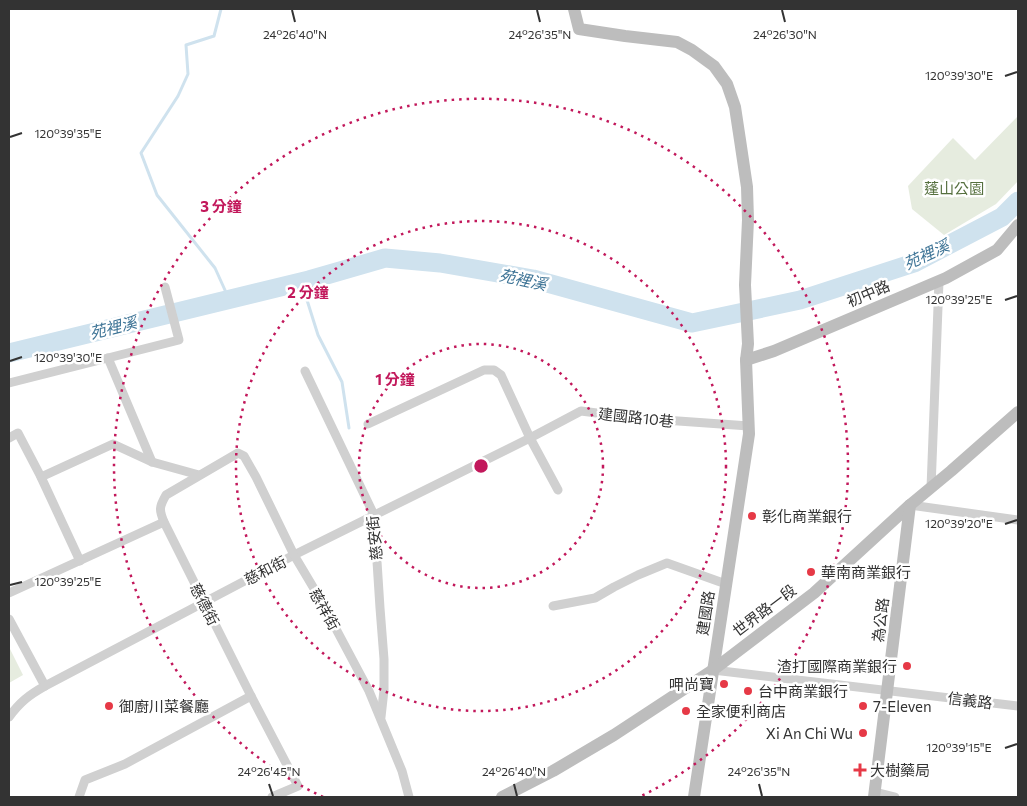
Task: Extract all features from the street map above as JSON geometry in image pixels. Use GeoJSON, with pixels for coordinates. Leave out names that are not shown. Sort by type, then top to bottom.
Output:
{"type":"FeatureCollection","features":[{"type":"Feature","properties":{"kind":"street","name":"建國路"},"geometry":{"type":"LineString","coordinates":[[574,9],[579,28],[676,42],[692,50],[714,66],[727,84],[735,107],[747,187],[748,220],[745,285],[749,430],[694,797]]}},
{"type":"Feature","properties":{"kind":"street","name":"初中路"},"geometry":{"type":"LineString","coordinates":[[746,360],[774,351],[939,281],[997,250],[1018,225]]}},
{"type":"Feature","properties":{"kind":"street"},"geometry":{"type":"LineString","coordinates":[[930,488],[939,281]]}},
{"type":"Feature","properties":{"kind":"street"},"geometry":{"type":"LineString","coordinates":[[9,383],[179,340],[165,287]]}},
{"type":"Feature","properties":{"kind":"street"},"geometry":{"type":"LineString","coordinates":[[108,358],[152,462]]}},
{"type":"Feature","properties":{"kind":"street"},"geometry":{"type":"LineString","coordinates":[[368,424],[484,370],[494,370],[501,375],[530,438],[558,490]]}},
{"type":"Feature","properties":{"kind":"street","name":"慈安街"},"geometry":{"type":"LineString","coordinates":[[305,371],[374,515],[384,659],[384,690],[381,719]]}},
{"type":"Feature","properties":{"kind":"street","name":"建國路10巷"},"geometry":{"type":"LineString","coordinates":[[530,438],[580,411],[749,430]]}},
{"type":"Feature","properties":{"kind":"street","name":"世界路一段"},"geometry":{"type":"LineString","coordinates":[[502,797],[614,735],[713,670],[814,593],[930,488],[1018,412]]}},
{"type":"Feature","properties":{"kind":"street"},"geometry":{"type":"LineString","coordinates":[[9,438],[18,433],[80,560]]}},
{"type":"Feature","properties":{"kind":"street","name":"慈和街"},"geometry":{"type":"LineString","coordinates":[[9,717],[18,705],[45,686],[204,601],[530,438]]}},
{"type":"Feature","properties":{"kind":"street"},"geometry":{"type":"LineString","coordinates":[[41,477],[113,444],[152,462],[199,476]]}},
{"type":"Feature","properties":{"kind":"street","name":"慈德街"},"geometry":{"type":"LineString","coordinates":[[238,453],[166,495],[162,501],[160,511],[251,696],[298,786],[272,797]]}},
{"type":"Feature","properties":{"kind":"street","name":"慈祥街"},"geometry":{"type":"LineString","coordinates":[[238,453],[244,456],[256,477],[294,555],[319,597],[369,691],[402,772],[409,797]]}},
{"type":"Feature","properties":{"kind":"street"},"geometry":{"type":"LineString","coordinates":[[910,506],[1018,520]]}},
{"type":"Feature","properties":{"kind":"street","name":"為公路"},"geometry":{"type":"LineString","coordinates":[[875,795],[910,506]]}},
{"type":"Feature","properties":{"kind":"street"},"geometry":{"type":"LineString","coordinates":[[9,593],[164,522]]}},
{"type":"Feature","properties":{"kind":"street"},"geometry":{"type":"LineString","coordinates":[[553,606],[595,598],[638,575],[667,563],[726,584]]}},
{"type":"Feature","properties":{"kind":"street"},"geometry":{"type":"LineString","coordinates":[[9,619],[45,686]]}},
{"type":"Feature","properties":{"kind":"street","name":"信義路"},"geometry":{"type":"LineString","coordinates":[[713,670],[1018,706]]}},
{"type":"Feature","properties":{"kind":"street"},"geometry":{"type":"LineString","coordinates":[[79,797],[85,780],[125,764],[251,696]]}},
{"type":"Feature","properties":{"kind":"street"},"geometry":{"type":"LineString","coordinates":[[875,795],[895,797]]}},
{"type":"Feature","properties":{"kind":"green space","name":"蓬山公園"},"geometry":{"type":"Polygon","coordinates":[[[1018,116],[1018,181],[996,204],[944,235],[912,209],[908,186],[953,138],[975,160],[1018,116]]]}},
{"type":"Feature","properties":{"kind":"green space"},"geometry":{"type":"Polygon","coordinates":[[[9,647],[23,675],[9,683],[9,647]]]}},
{"type":"Feature","properties":{"kind":"waterway"},"geometry":{"type":"LineString","coordinates":[[221,9],[214,36],[186,45],[188,74],[178,96],[141,153],[157,195],[215,268],[229,299]]}},
{"type":"Feature","properties":{"kind":"waterway","name":"苑裡溪"},"geometry":{"type":"LineString","coordinates":[[9,353],[309,280],[385,258],[440,263],[533,279],[692,323],[800,300],[914,263],[1002,217],[1018,201]]}},
{"type":"Feature","properties":{"kind":"waterway"},"geometry":{"type":"LineString","coordinates":[[301,281],[318,335],[342,382],[349,428]]}},
{"type":"Feature","properties":{"kind":"place","name":"彰化商業銀行"},"geometry":{"type":"Point","coordinates":[752,516]}},
{"type":"Feature","properties":{"kind":"place","name":"華南商業銀行"},"geometry":{"type":"Point","coordinates":[811,572]}},
{"type":"Feature","properties":{"kind":"place","name":"渣打國際商業銀行"},"geometry":{"type":"Point","coordinates":[907,666]}},
{"type":"Feature","properties":{"kind":"place","name":"呷尚寶"},"geometry":{"type":"Point","coordinates":[724,684]}},
{"type":"Feature","properties":{"kind":"place","name":"台中商業銀行"},"geometry":{"type":"Point","coordinates":[748,691]}},
{"type":"Feature","properties":{"kind":"place","name":"御廚川菜餐廳"},"geometry":{"type":"Point","coordinates":[109,706]}},
{"type":"Feature","properties":{"kind":"place","name":"7-Eleven"},"geometry":{"type":"Point","coordinates":[863,706]}},
{"type":"Feature","properties":{"kind":"place","name":"全家便利商店"},"geometry":{"type":"Point","coordinates":[686,711]}},
{"type":"Feature","properties":{"kind":"place","name":"Xi An Chi Wu"},"geometry":{"type":"Point","coordinates":[863,733]}},
{"type":"Feature","properties":{"kind":"place","name":"大樹藥局"},"geometry":{"type":"Point","coordinates":[860,770]}}]}
